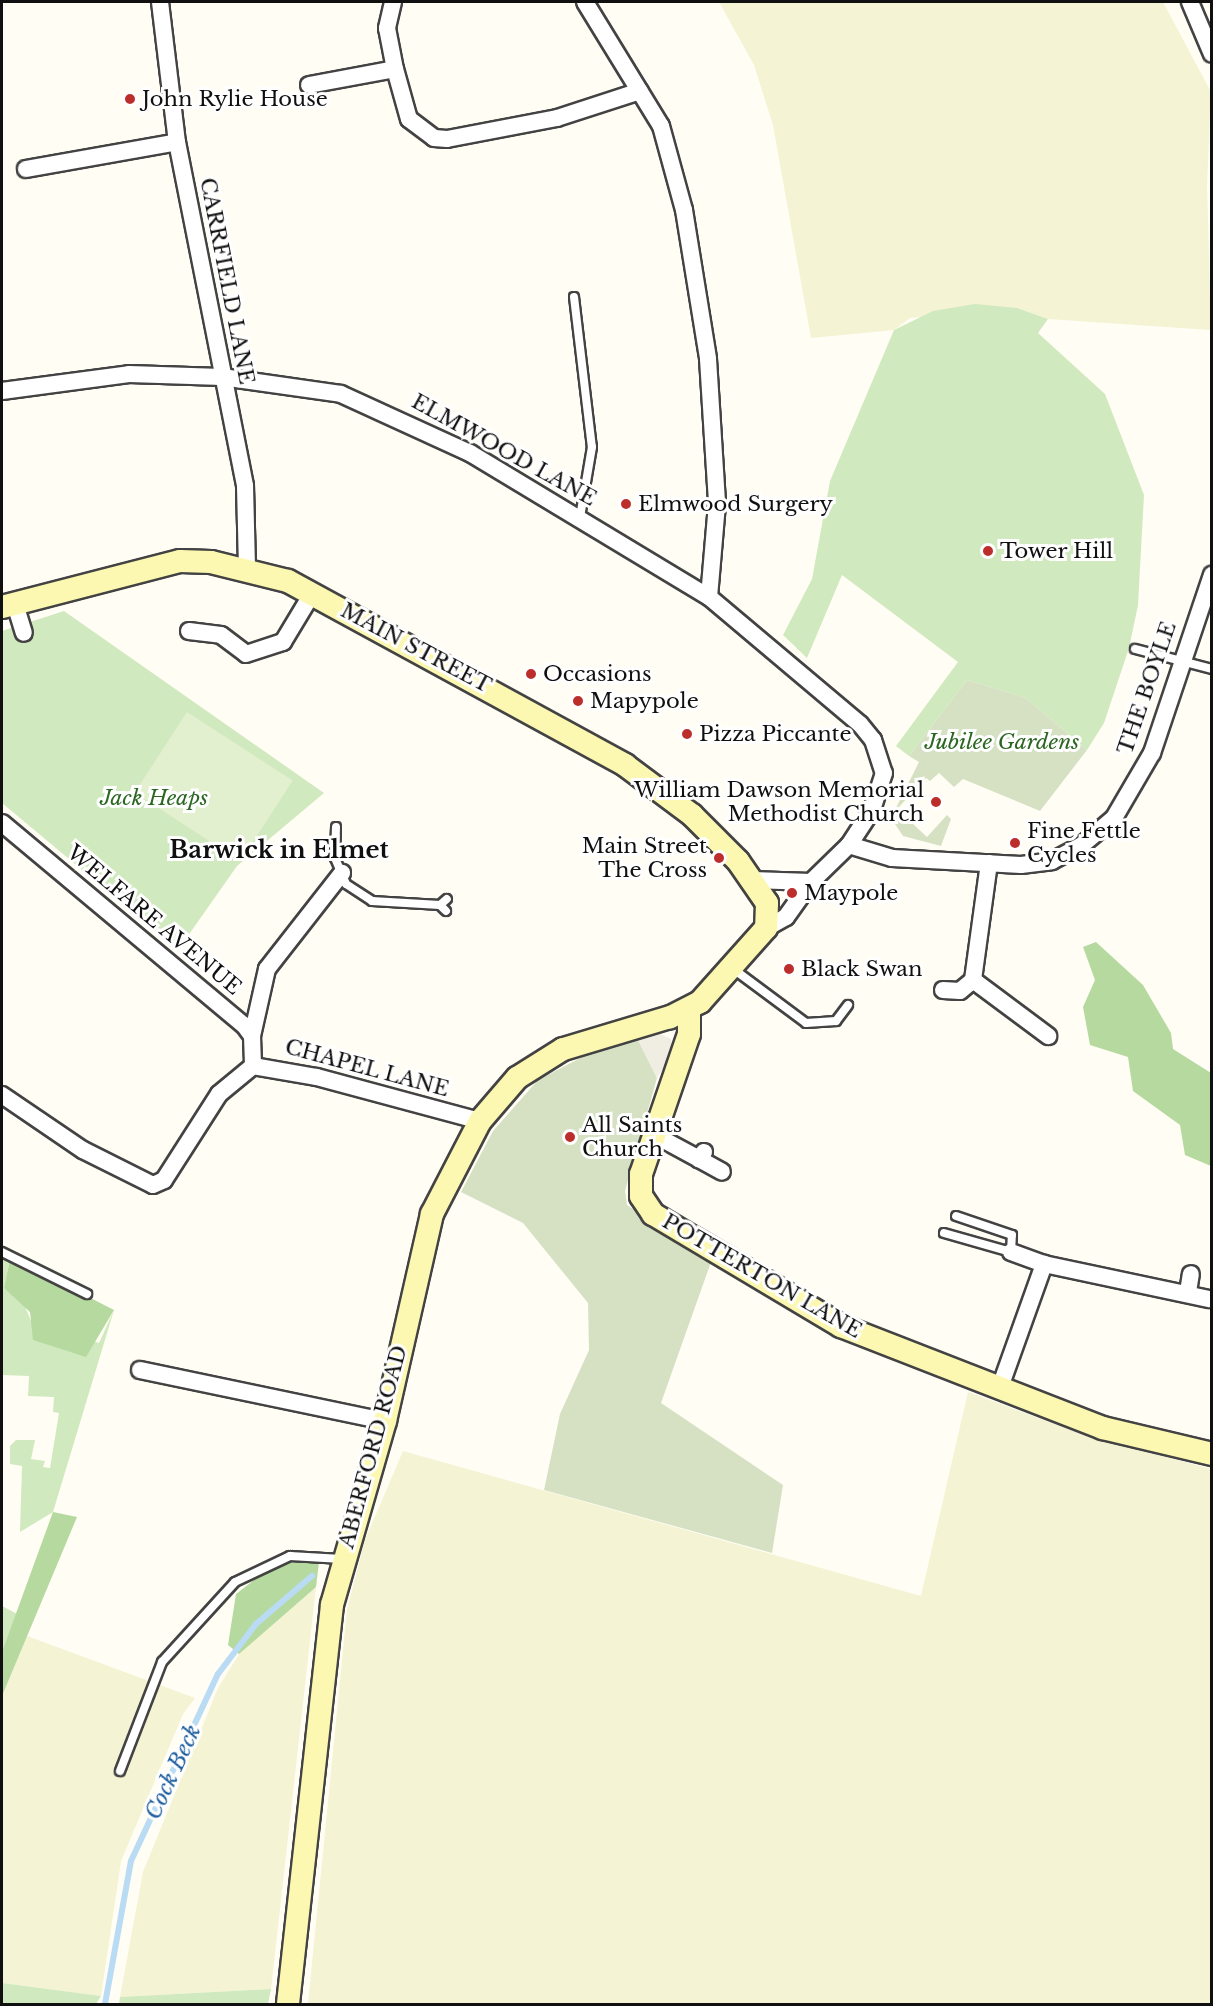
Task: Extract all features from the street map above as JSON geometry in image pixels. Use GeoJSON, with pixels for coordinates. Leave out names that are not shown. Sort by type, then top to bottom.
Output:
{"type":"FeatureCollection","features":[{"type":"Feature","properties":{"kind":"street","name":"CARRFIELD LANE"},"geometry":{"type":"LineString","coordinates":[[160,2],[177,142],[222,377],[246,486],[247,568]]}},
{"type":"Feature","properties":{"kind":"street"},"geometry":{"type":"LineString","coordinates":[[393,2],[387,28],[395,69],[409,119],[434,138],[557,118],[640,91]]}},
{"type":"Feature","properties":{"kind":"street"},"geometry":{"type":"LineString","coordinates":[[585,2],[661,126],[684,210],[708,358],[717,504],[709,597]]}},
{"type":"Feature","properties":{"kind":"street"},"geometry":{"type":"LineString","coordinates":[[1190,2],[1212,54]]}},
{"type":"Feature","properties":{"kind":"street"},"geometry":{"type":"LineString","coordinates":[[309,85],[395,69]]}},
{"type":"Feature","properties":{"kind":"street"},"geometry":{"type":"LineString","coordinates":[[26,169],[177,142]]}},
{"type":"Feature","properties":{"kind":"street","name":"ELMWOOD LANE"},"geometry":{"type":"LineString","coordinates":[[2,392],[129,374],[222,377],[340,394],[384,410],[580,517],[709,597],[838,703],[873,740],[884,772],[880,793],[849,845],[811,882],[786,916],[766,928]]}},
{"type":"Feature","properties":{"kind":"street","name":"MAIN STREET"},"geometry":{"type":"LineString","coordinates":[[8,605],[180,561],[247,568],[313,592],[625,765],[692,815],[752,880],[767,903],[766,928]]}},
{"type":"Feature","properties":{"kind":"street","name":"THE BOYLE"},"geometry":{"type":"LineString","coordinates":[[849,845],[892,858],[989,863],[1052,861],[1114,818],[1152,753],[1212,575]]}},
{"type":"Feature","properties":{"kind":"street"},"geometry":{"type":"LineString","coordinates":[[189,631],[221,635],[246,654],[283,642],[313,592]]}},
{"type":"Feature","properties":{"kind":"street"},"geometry":{"type":"LineString","coordinates":[[8,605],[24,633]]}},
{"type":"Feature","properties":{"kind":"street","name":"WELFARE AVENUE"},"geometry":{"type":"LineString","coordinates":[[2,823],[252,1036]]}},
{"type":"Feature","properties":{"kind":"street"},"geometry":{"type":"LineString","coordinates":[[943,990],[960,991],[973,980],[989,863]]}},
{"type":"Feature","properties":{"kind":"street"},"geometry":{"type":"LineString","coordinates":[[253,1066],[252,1036],[267,969],[342,873]]}},
{"type":"Feature","properties":{"kind":"street"},"geometry":{"type":"LineString","coordinates":[[752,880],[811,882]]}},
{"type":"Feature","properties":{"kind":"street"},"geometry":{"type":"LineString","coordinates":[[694,1006],[732,968],[766,928]]}},
{"type":"Feature","properties":{"kind":"street"},"geometry":{"type":"LineString","coordinates":[[973,980],[1048,1036]]}},
{"type":"Feature","properties":{"kind":"street","name":"ABERFORD ROAD"},"geometry":{"type":"LineString","coordinates":[[288,2004],[324,1662],[342,1559],[385,1420],[427,1229],[480,1121],[517,1078],[541,1060],[591,1039],[694,1006]]}},
{"type":"Feature","properties":{"kind":"street","name":"POTTERTON LANE"},"geometry":{"type":"LineString","coordinates":[[694,1006],[688,1034],[651,1133],[639,1185],[653,1214],[841,1326],[999,1390],[1103,1428],[1212,1454]]}},
{"type":"Feature","properties":{"kind":"street","name":"CHAPEL LANE"},"geometry":{"type":"LineString","coordinates":[[2,1095],[83,1150],[153,1185],[164,1180],[219,1094],[253,1066],[307,1074],[480,1121]]}},
{"type":"Feature","properties":{"kind":"street"},"geometry":{"type":"LineString","coordinates":[[651,1133],[702,1155],[722,1172]]}},
{"type":"Feature","properties":{"kind":"street"},"geometry":{"type":"LineString","coordinates":[[1011,1252],[1044,1264],[1188,1292],[1209,1299]]}},
{"type":"Feature","properties":{"kind":"street"},"geometry":{"type":"LineString","coordinates":[[999,1390],[1044,1264]]}},
{"type":"Feature","properties":{"kind":"street"},"geometry":{"type":"LineString","coordinates":[[1188,1292],[1191,1274]]}},
{"type":"Feature","properties":{"kind":"street"},"geometry":{"type":"LineString","coordinates":[[140,1370],[385,1420]]}},
{"type":"Feature","properties":{"kind":"lane"},"geometry":{"type":"LineString","coordinates":[[574,297],[592,447],[580,517]]}},
{"type":"Feature","properties":{"kind":"lane"},"geometry":{"type":"LineString","coordinates":[[1135,649],[1212,669]]}},
{"type":"Feature","properties":{"kind":"lane"},"geometry":{"type":"LineString","coordinates":[[336,827],[335,858],[346,884],[372,901],[445,905]]}},
{"type":"Feature","properties":{"kind":"lane"},"geometry":{"type":"LineString","coordinates":[[732,968],[806,1023],[829,1024],[848,1005]]}},
{"type":"Feature","properties":{"kind":"lane"},"geometry":{"type":"LineString","coordinates":[[944,1233],[1011,1252],[1012,1235],[956,1216]]}},
{"type":"Feature","properties":{"kind":"lane"},"geometry":{"type":"LineString","coordinates":[[2,1252],[87,1294]]}},
{"type":"Feature","properties":{"kind":"lane"},"geometry":{"type":"LineString","coordinates":[[120,1771],[162,1662],[235,1582],[290,1556],[342,1559]]}},
{"type":"Feature","properties":{"kind":"green space"},"geometry":{"type":"Polygon","coordinates":[[[719,2],[1163,2],[1211,92],[1207,185],[1211,330],[1048,319],[1017,308],[910,318],[894,330],[811,338],[773,125],[754,65],[719,2]]]}},
{"type":"Feature","properties":{"kind":"green space"},"geometry":{"type":"Polygon","coordinates":[[[975,304],[1017,308],[1048,319],[1038,333],[1105,394],[1144,495],[1138,605],[1129,648],[1104,723],[1087,750],[1026,698],[967,680],[909,756],[896,746],[958,662],[842,575],[807,658],[783,635],[812,579],[830,481],[894,330],[933,311],[975,304]]]}},
{"type":"Feature","properties":{"kind":"green space","name":"Jack Heaps"},"geometry":{"type":"Polygon","coordinates":[[[64,611],[324,793],[237,866],[178,950],[2,803],[2,631],[64,611]]]}},
{"type":"Feature","properties":{"kind":"green space","name":"Jubilee Gardens"},"geometry":{"type":"Polygon","coordinates":[[[967,680],[1026,698],[1087,750],[1040,811],[963,779],[954,787],[939,773],[930,781],[926,778],[897,809],[927,837],[947,815],[951,819],[941,846],[903,836],[891,818],[919,762],[909,756],[967,680]]]}},
{"type":"Feature","properties":{"kind":"green space"},"geometry":{"type":"Polygon","coordinates":[[[187,712],[293,781],[240,861],[135,793],[187,712]]]}},
{"type":"Feature","properties":{"kind":"green space"},"geometry":{"type":"Polygon","coordinates":[[[1096,942],[1143,985],[1171,1033],[1173,1049],[1211,1073],[1211,1166],[1185,1155],[1180,1125],[1133,1091],[1128,1057],[1090,1045],[1083,1007],[1095,980],[1083,947],[1096,942]]]}},
{"type":"Feature","properties":{"kind":"green space"},"geometry":{"type":"Polygon","coordinates":[[[638,1040],[657,1078],[625,1191],[627,1205],[711,1262],[661,1403],[783,1485],[772,1553],[544,1490],[560,1414],[589,1350],[588,1303],[523,1223],[461,1192],[493,1131],[538,1080],[592,1052],[638,1040]]]}},
{"type":"Feature","properties":{"kind":"green space"},"geometry":{"type":"Polygon","coordinates":[[[4,1254],[114,1310],[86,1357],[33,1340],[30,1312],[4,1288],[9,1264],[4,1254]]]}},
{"type":"Feature","properties":{"kind":"green space"},"geometry":{"type":"Polygon","coordinates":[[[2,1256],[9,1264],[4,1288],[24,1304],[31,1321],[99,1343],[114,1310],[53,1512],[20,1532],[22,1466],[10,1464],[10,1446],[16,1440],[35,1440],[31,1459],[45,1461],[43,1467],[50,1468],[59,1413],[53,1412],[54,1397],[28,1396],[29,1376],[2,1375],[2,1256]]]}},
{"type":"Feature","properties":{"kind":"green space"},"geometry":{"type":"Polygon","coordinates":[[[968,1392],[1087,1436],[1211,1469],[1211,2004],[308,2004],[347,1610],[365,1540],[403,1451],[921,1596],[968,1392]]]}},
{"type":"Feature","properties":{"kind":"green space"},"geometry":{"type":"Polygon","coordinates":[[[53,1512],[77,1517],[2,1696],[2,1652],[53,1512]]]}},
{"type":"Feature","properties":{"kind":"green space"},"geometry":{"type":"Polygon","coordinates":[[[303,1559],[319,1562],[316,1587],[239,1654],[228,1645],[236,1594],[267,1570],[303,1559]]]}},
{"type":"Feature","properties":{"kind":"green space"},"geometry":{"type":"Polygon","coordinates":[[[316,1587],[271,1989],[120,1997],[143,1872],[218,1688],[246,1643],[316,1587]]]}},
{"type":"Feature","properties":{"kind":"green space"},"geometry":{"type":"Polygon","coordinates":[[[2,1606],[17,1614],[2,1652],[2,1606]]]}},
{"type":"Feature","properties":{"kind":"green space"},"geometry":{"type":"Polygon","coordinates":[[[27,1636],[195,1698],[183,1714],[121,1861],[101,1996],[2,1983],[2,1696],[27,1636]]]}},
{"type":"Feature","properties":{"kind":"green space"},"geometry":{"type":"Polygon","coordinates":[[[2,1983],[101,1996],[96,2004],[2,2004],[2,1983]]]}},
{"type":"Feature","properties":{"kind":"green space"},"geometry":{"type":"Polygon","coordinates":[[[271,1989],[268,2004],[119,2004],[120,1997],[271,1989]]]}},
{"type":"Feature","properties":{"kind":"shaded area"},"geometry":{"type":"Polygon","coordinates":[[[658,1033],[671,1039],[672,1053],[657,1078],[638,1040],[658,1033]]]}},
{"type":"Feature","properties":{"kind":"waterway","name":"Cock Beck"},"geometry":{"type":"LineString","coordinates":[[105,2004],[131,1861],[218,1674],[256,1624],[312,1576]]}},
{"type":"Feature","properties":{"kind":"place","name":"John Rylie House"},"geometry":{"type":"Point","coordinates":[130,99]}},
{"type":"Feature","properties":{"kind":"place","name":"Elmwood Surgery"},"geometry":{"type":"Point","coordinates":[626,504]}},
{"type":"Feature","properties":{"kind":"place","name":"Tower Hill"},"geometry":{"type":"Point","coordinates":[988,551]}},
{"type":"Feature","properties":{"kind":"place","name":"Occasions"},"geometry":{"type":"Point","coordinates":[531,674]}},
{"type":"Feature","properties":{"kind":"place","name":"Mapypole"},"geometry":{"type":"Point","coordinates":[578,701]}},
{"type":"Feature","properties":{"kind":"place","name":"Pizza Piccante"},"geometry":{"type":"Point","coordinates":[687,734]}},
{"type":"Feature","properties":{"kind":"place","name":"William Dawson Memorial Methodist Church"},"geometry":{"type":"Point","coordinates":[936,802]}},
{"type":"Feature","properties":{"kind":"place","name":"Fine Fettle Cycles"},"geometry":{"type":"Point","coordinates":[1015,843]}},
{"type":"Feature","properties":{"kind":"place","name":"Main Street The Cross"},"geometry":{"type":"Point","coordinates":[719,858]}},
{"type":"Feature","properties":{"kind":"place","name":"Maypole"},"geometry":{"type":"Point","coordinates":[792,893]}},
{"type":"Feature","properties":{"kind":"place","name":"Black Swan"},"geometry":{"type":"Point","coordinates":[789,969]}},
{"type":"Feature","properties":{"kind":"place","name":"All Saints Church"},"geometry":{"type":"Point","coordinates":[570,1137]}},
{"type":"Feature","properties":{"kind":"district","name":"Barwick in Elmet"},"geometry":{"type":"Point","coordinates":[279,850]}}]}
